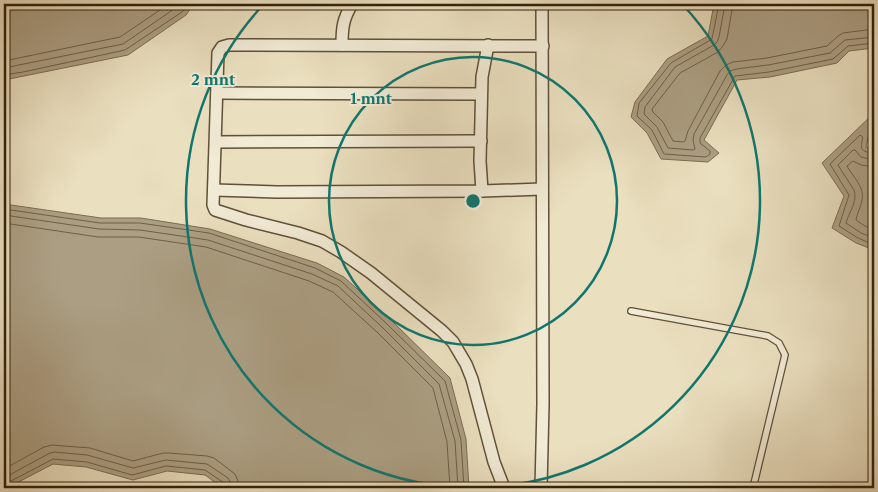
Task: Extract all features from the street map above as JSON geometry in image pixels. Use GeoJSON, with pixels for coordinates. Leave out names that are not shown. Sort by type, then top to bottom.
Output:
{"type":"FeatureCollection","features":[{"type":"Feature","properties":{"kind":"street"},"geometry":{"type":"LineString","coordinates":[[342,45],[342,26],[352,4]]}},
{"type":"Feature","properties":{"kind":"street"},"geometry":{"type":"LineString","coordinates":[[541,488],[543,404],[542,4]]}},
{"type":"Feature","properties":{"kind":"street"},"geometry":{"type":"LineString","coordinates":[[504,488],[494,462],[472,378],[453,342],[442,331],[347,255],[322,242],[298,233],[216,210],[213,205],[218,53],[222,47],[229,45],[543,46]]}},
{"type":"Feature","properties":{"kind":"street"},"geometry":{"type":"LineString","coordinates":[[482,191],[481,94],[488,45]]}},
{"type":"Feature","properties":{"kind":"street"},"geometry":{"type":"LineString","coordinates":[[216,93],[481,94]]}},
{"type":"Feature","properties":{"kind":"street"},"geometry":{"type":"LineString","coordinates":[[216,142],[481,141]]}},
{"type":"Feature","properties":{"kind":"street"},"geometry":{"type":"LineString","coordinates":[[214,190],[277,192],[542,189]]}},
{"type":"Feature","properties":{"kind":"lane"},"geometry":{"type":"LineString","coordinates":[[631,311],[768,336],[779,343],[785,355],[754,488]]}},
{"type":"Feature","properties":{"kind":"water"},"geometry":{"type":"Polygon","coordinates":[[[4,4],[194,4],[186,15],[128,55],[4,80],[4,4]]]}},
{"type":"Feature","properties":{"kind":"water"},"geometry":{"type":"Polygon","coordinates":[[[714,4],[874,4],[874,48],[849,51],[837,63],[770,77],[737,80],[704,140],[719,153],[708,162],[661,159],[647,133],[631,117],[635,102],[667,59],[708,36],[714,4]]]}},
{"type":"Feature","properties":{"kind":"water"},"geometry":{"type":"Polygon","coordinates":[[[874,113],[866,147],[874,149],[874,250],[856,243],[832,228],[844,196],[822,163],[874,113]]]}},
{"type":"Feature","properties":{"kind":"water"},"geometry":{"type":"Polygon","coordinates":[[[4,204],[101,218],[141,218],[210,229],[317,263],[344,277],[450,378],[466,439],[469,488],[223,488],[205,475],[167,471],[133,480],[86,467],[53,464],[4,488],[4,204]]]}}]}
